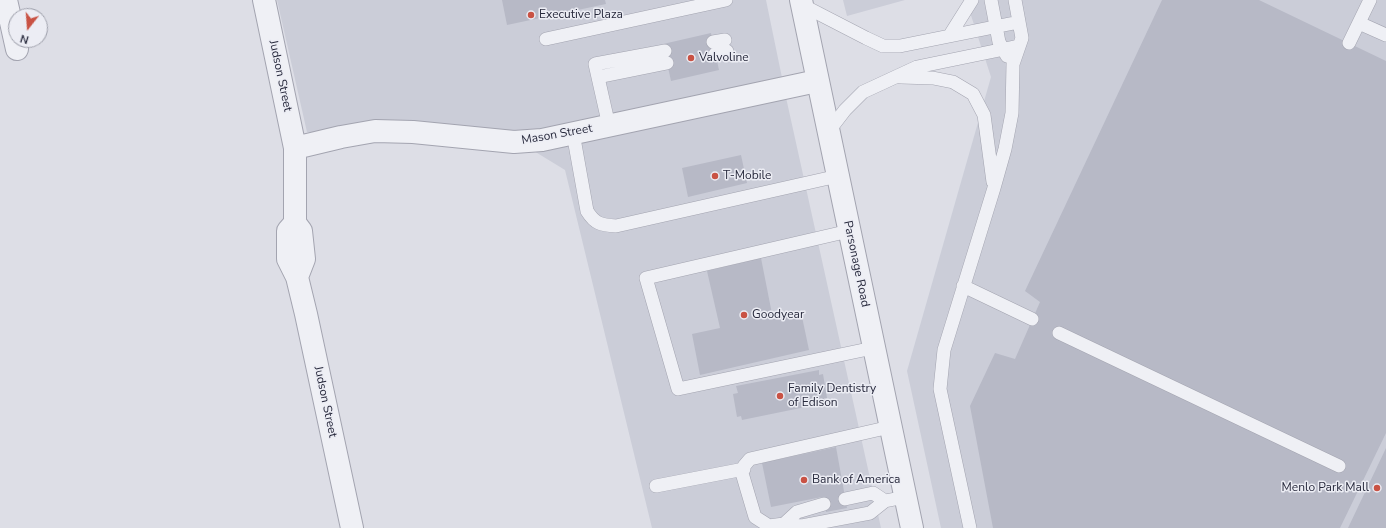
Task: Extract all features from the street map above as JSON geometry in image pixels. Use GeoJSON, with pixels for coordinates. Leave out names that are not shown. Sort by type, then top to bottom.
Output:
{"type":"FeatureCollection","features":[{"type":"Feature","properties":{"kind":"street"},"geometry":{"type":"LineString","coordinates":[[6,0],[17,49]]}},
{"type":"Feature","properties":{"kind":"street","name":"Judson Street"},"geometry":{"type":"LineString","coordinates":[[264,0],[295,148],[295,223],[301,231],[304,259],[296,277],[306,314],[352,528]]}},
{"type":"Feature","properties":{"kind":"street","name":"Parsonage Road"},"geometry":{"type":"LineString","coordinates":[[801,2],[890,427],[895,499],[912,528]]}},
{"type":"Feature","properties":{"kind":"street","name":"Mason Street"},"geometry":{"type":"LineString","coordinates":[[295,148],[341,137],[376,131],[413,132],[514,142],[542,140],[818,81]]}},
{"type":"Feature","properties":{"kind":"lane"},"geometry":{"type":"LineString","coordinates":[[546,39],[726,0]]}},
{"type":"Feature","properties":{"kind":"lane"},"geometry":{"type":"LineString","coordinates":[[950,35],[972,0]]}},
{"type":"Feature","properties":{"kind":"lane"},"geometry":{"type":"LineString","coordinates":[[991,0],[999,42],[1013,64]]}},
{"type":"Feature","properties":{"kind":"lane"},"geometry":{"type":"LineString","coordinates":[[970,528],[940,388],[944,350],[994,188],[1005,149],[1012,113],[1013,64],[1022,38],[1015,0]]}},
{"type":"Feature","properties":{"kind":"lane"},"geometry":{"type":"LineString","coordinates":[[1349,43],[1370,0]]}},
{"type":"Feature","properties":{"kind":"lane"},"geometry":{"type":"LineString","coordinates":[[801,2],[883,46],[900,46],[1019,22]]}},
{"type":"Feature","properties":{"kind":"lane"},"geometry":{"type":"LineString","coordinates":[[1359,23],[1386,35]]}},
{"type":"Feature","properties":{"kind":"lane"},"geometry":{"type":"LineString","coordinates":[[828,132],[845,110],[863,92],[918,67],[1019,46]]}},
{"type":"Feature","properties":{"kind":"lane"},"geometry":{"type":"LineString","coordinates":[[609,126],[595,64],[666,57]]}},
{"type":"Feature","properties":{"kind":"lane"},"geometry":{"type":"LineString","coordinates":[[900,76],[933,78],[953,82],[973,94],[984,114],[994,188]]}},
{"type":"Feature","properties":{"kind":"lane"},"geometry":{"type":"LineString","coordinates":[[573,133],[587,211],[592,220],[601,225],[616,226],[838,176]]}},
{"type":"Feature","properties":{"kind":"lane"},"geometry":{"type":"LineString","coordinates":[[849,231],[646,278],[678,389],[873,348]]}},
{"type":"Feature","properties":{"kind":"lane"},"geometry":{"type":"LineString","coordinates":[[963,286],[1032,319]]}},
{"type":"Feature","properties":{"kind":"lane"},"geometry":{"type":"LineString","coordinates":[[1059,332],[1339,466]]}},
{"type":"Feature","properties":{"kind":"lane"},"geometry":{"type":"LineString","coordinates":[[890,427],[750,459],[744,466],[742,473],[755,517],[769,526],[784,524],[802,526],[870,513],[895,499]]}},
{"type":"Feature","properties":{"kind":"lane"},"geometry":{"type":"LineString","coordinates":[[656,486],[744,469]]}},
{"type":"Feature","properties":{"kind":"lane"},"geometry":{"type":"LineString","coordinates":[[845,499],[873,493],[895,499]]}},
{"type":"Feature","properties":{"kind":"lane"},"geometry":{"type":"LineString","coordinates":[[784,524],[797,512],[824,504]]}},
{"type":"Feature","properties":{"kind":"shaded area"},"geometry":{"type":"Polygon","coordinates":[[[277,0],[766,0],[881,528],[652,528],[565,170],[511,137],[307,132],[277,0]]]}},
{"type":"Feature","properties":{"kind":"shaded area"},"geometry":{"type":"Polygon","coordinates":[[[843,0],[905,0],[847,16],[843,0]]]}},
{"type":"Feature","properties":{"kind":"shaded area","name":"Menlo Park Mall"},"geometry":{"type":"Polygon","coordinates":[[[966,0],[1386,0],[1386,528],[941,528],[907,371],[991,77],[966,0]]]}},
{"type":"Feature","properties":{"kind":"building","name":"Executive Plaza"},"geometry":{"type":"Polygon","coordinates":[[[502,0],[605,0],[606,4],[507,25],[502,0]]]}},
{"type":"Feature","properties":{"kind":"building","name":"Menlo Park Mall"},"geometry":{"type":"Polygon","coordinates":[[[1162,0],[1259,0],[1386,61],[1386,433],[1340,528],[993,528],[970,406],[995,353],[1015,359],[1040,302],[1025,291],[1162,0]]]}},
{"type":"Feature","properties":{"kind":"building","name":"Valvoline"},"geometry":{"type":"Polygon","coordinates":[[[711,33],[719,70],[671,81],[663,44],[711,33]]]}},
{"type":"Feature","properties":{"kind":"building","name":"T-Mobile"},"geometry":{"type":"Polygon","coordinates":[[[741,155],[747,183],[688,197],[682,168],[741,155]]]}},
{"type":"Feature","properties":{"kind":"building","name":"Goodyear"},"geometry":{"type":"Polygon","coordinates":[[[761,258],[773,319],[801,312],[809,350],[700,375],[692,334],[720,328],[707,271],[761,258]]]}},
{"type":"Feature","properties":{"kind":"building","name":"Family Dentistry of Edison"},"geometry":{"type":"Polygon","coordinates":[[[819,370],[819,375],[823,374],[827,398],[824,398],[825,403],[742,420],[741,416],[737,417],[733,394],[738,393],[736,386],[819,370]]]}},
{"type":"Feature","properties":{"kind":"building","name":"Bank of America"},"geometry":{"type":"Polygon","coordinates":[[[836,447],[847,508],[826,512],[822,497],[771,507],[762,463],[836,447]]]}},
{"type":"Feature","properties":{"kind":"building","name":"Menlo Park Mall"},"geometry":{"type":"Polygon","coordinates":[[[1386,448],[1386,528],[1348,528],[1386,448]]]}},
{"type":"Feature","properties":{"kind":"place","name":"Executive Plaza"},"geometry":{"type":"Point","coordinates":[531,15]}},
{"type":"Feature","properties":{"kind":"place","name":"Valvoline"},"geometry":{"type":"Point","coordinates":[691,58]}},
{"type":"Feature","properties":{"kind":"place","name":"T-Mobile"},"geometry":{"type":"Point","coordinates":[715,176]}},
{"type":"Feature","properties":{"kind":"place","name":"Goodyear"},"geometry":{"type":"Point","coordinates":[744,315]}},
{"type":"Feature","properties":{"kind":"place","name":"Family Dentistry of Edison"},"geometry":{"type":"Point","coordinates":[780,396]}},
{"type":"Feature","properties":{"kind":"place","name":"Bank of America"},"geometry":{"type":"Point","coordinates":[804,480]}},
{"type":"Feature","properties":{"kind":"place","name":"Menlo Park Mall"},"geometry":{"type":"Point","coordinates":[1377,488]}}]}
